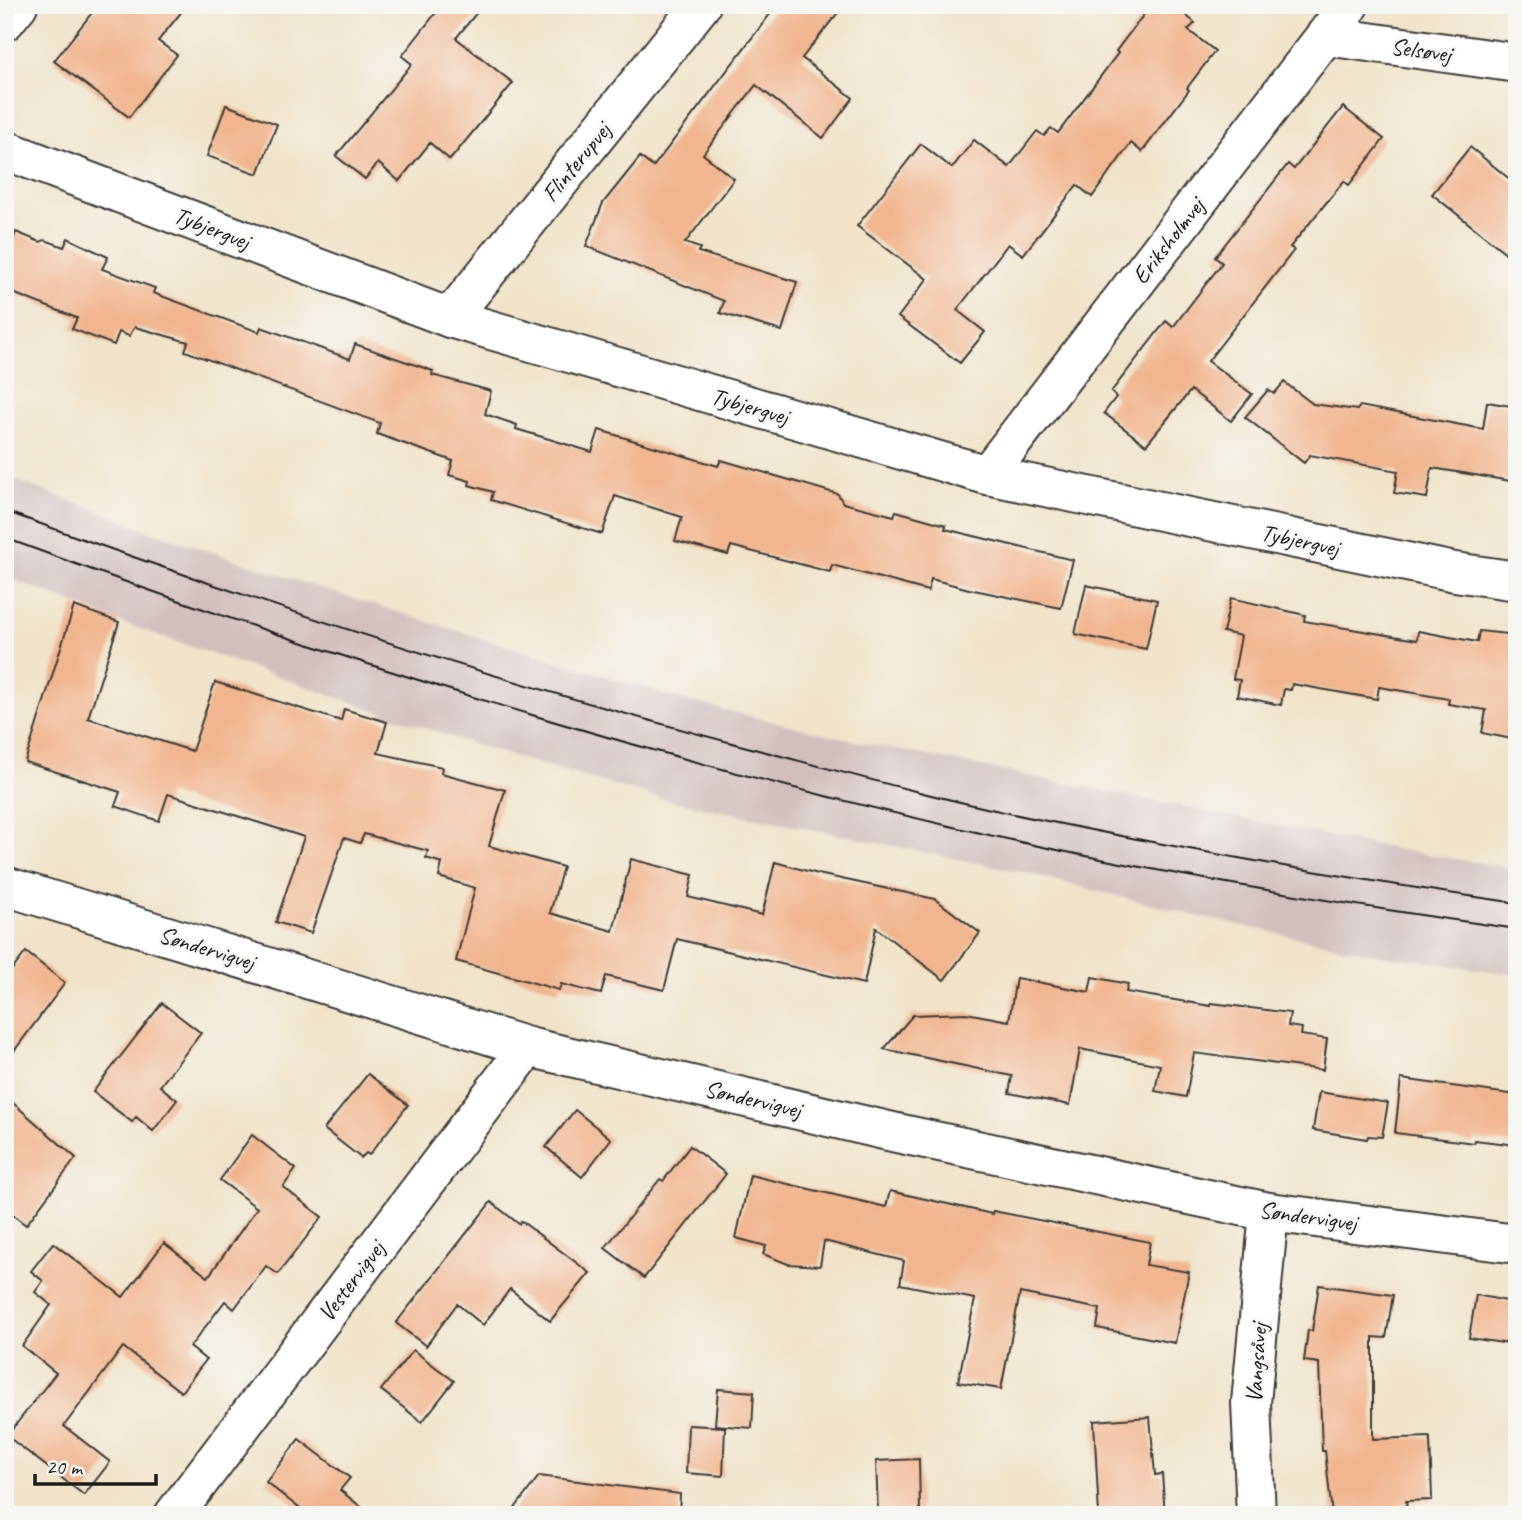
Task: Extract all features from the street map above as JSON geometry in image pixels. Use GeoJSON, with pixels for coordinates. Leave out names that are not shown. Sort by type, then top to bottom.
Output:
{"type":"FeatureCollection","features":[{"type":"Feature","properties":{"kind":"street"},"geometry":{"type":"LineString","coordinates":[[5,21],[18,5]]}},
{"type":"Feature","properties":{"kind":"street","name":"Flinterupvej"},"geometry":{"type":"LineString","coordinates":[[450,318],[701,5]]}},
{"type":"Feature","properties":{"kind":"street","name":"Eriksholmvej"},"geometry":{"type":"LineString","coordinates":[[987,475],[1349,5]]}},
{"type":"Feature","properties":{"kind":"street","name":"Selsøvej"},"geometry":{"type":"LineString","coordinates":[[1326,36],[1517,63]]}},
{"type":"Feature","properties":{"kind":"street","name":"Tybjergvej"},"geometry":{"type":"LineString","coordinates":[[5,150],[450,318],[987,475],[1455,572],[1517,580]]}},
{"type":"Feature","properties":{"kind":"street","name":"Søndervigvej"},"geometry":{"type":"LineString","coordinates":[[7,890],[528,1046],[897,1133],[1269,1212],[1517,1244]]}},
{"type":"Feature","properties":{"kind":"street","name":"Vestervigvej"},"geometry":{"type":"LineString","coordinates":[[174,1515],[528,1046]]}},
{"type":"Feature","properties":{"kind":"street","name":"Vangsåvej"},"geometry":{"type":"LineString","coordinates":[[1256,1515],[1251,1403],[1269,1212]]}},
{"type":"Feature","properties":{"kind":"shaded area"},"geometry":{"type":"Polygon","coordinates":[[[5,476],[149,531],[325,590],[683,700],[864,743],[1394,849],[1517,869],[1517,975],[1380,955],[1201,917],[1022,872],[658,798],[478,746],[120,622],[5,576],[5,476]]]}},
{"type":"Feature","properties":{"kind":"building"},"geometry":{"type":"Polygon","coordinates":[[[98,5],[187,5],[158,41],[177,55],[129,117],[54,61],[98,5]]]}},
{"type":"Feature","properties":{"kind":"building"},"geometry":{"type":"Polygon","coordinates":[[[442,5],[483,5],[456,38],[513,83],[450,160],[430,143],[399,181],[378,163],[365,179],[336,156],[412,64],[402,56],[442,5]]]}},
{"type":"Feature","properties":{"kind":"building"},"geometry":{"type":"Polygon","coordinates":[[[777,5],[844,5],[802,58],[853,98],[823,138],[756,85],[703,154],[734,179],[685,243],[700,248],[698,252],[797,282],[782,331],[720,313],[724,301],[586,246],[603,203],[640,157],[653,167],[777,5]]]}},
{"type":"Feature","properties":{"kind":"building"},"geometry":{"type":"Polygon","coordinates":[[[1151,5],[1174,5],[1195,23],[1188,30],[1215,51],[1142,152],[1131,143],[1092,197],[1077,185],[1023,255],[1008,244],[957,310],[985,332],[960,363],[898,317],[927,279],[857,226],[921,144],[952,168],[974,140],[1009,167],[1037,131],[1044,136],[1051,128],[1058,133],[1151,5]]]}},
{"type":"Feature","properties":{"kind":"building"},"geometry":{"type":"Polygon","coordinates":[[[226,105],[277,124],[258,174],[207,156],[226,105]]]}},
{"type":"Feature","properties":{"kind":"building"},"geometry":{"type":"Polygon","coordinates":[[[1343,107],[1384,139],[1349,185],[1344,181],[1290,247],[1294,250],[1208,361],[1252,394],[1231,421],[1191,390],[1146,445],[1104,413],[1116,397],[1111,392],[1166,321],[1173,327],[1222,263],[1215,257],[1288,164],[1294,169],[1343,107]]]}},
{"type":"Feature","properties":{"kind":"building"},"geometry":{"type":"Polygon","coordinates":[[[1470,147],[1517,185],[1517,262],[1432,194],[1470,147]]]}},
{"type":"Feature","properties":{"kind":"building"},"geometry":{"type":"Polygon","coordinates":[[[16,232],[40,242],[45,240],[64,247],[68,238],[108,257],[102,269],[155,288],[153,293],[259,332],[261,327],[350,359],[355,344],[433,371],[432,375],[491,391],[485,414],[517,425],[516,429],[592,452],[599,430],[718,466],[721,460],[838,494],[843,503],[894,516],[896,511],[946,525],[945,529],[1073,560],[1061,608],[931,579],[928,591],[832,565],[830,572],[731,546],[728,555],[675,541],[682,517],[615,496],[602,534],[491,500],[493,492],[469,485],[470,481],[449,475],[453,461],[377,434],[380,423],[185,351],[188,342],[135,327],[129,336],[119,332],[114,345],[72,329],[77,318],[5,290],[5,259],[16,232]]]}},
{"type":"Feature","properties":{"kind":"building"},"geometry":{"type":"Polygon","coordinates":[[[1284,382],[1313,404],[1357,410],[1360,406],[1483,429],[1487,402],[1517,407],[1517,482],[1432,468],[1427,498],[1394,493],[1398,471],[1310,455],[1304,463],[1245,417],[1268,390],[1274,394],[1284,382]]]}},
{"type":"Feature","properties":{"kind":"building"},"geometry":{"type":"Polygon","coordinates":[[[1086,585],[1157,600],[1146,649],[1075,634],[1086,585]]]}},
{"type":"Feature","properties":{"kind":"building"},"geometry":{"type":"Polygon","coordinates":[[[1231,598],[1305,615],[1304,621],[1417,640],[1418,631],[1477,642],[1479,631],[1517,635],[1517,740],[1482,733],[1486,710],[1448,704],[1449,699],[1379,687],[1377,699],[1292,684],[1291,690],[1284,689],[1281,705],[1237,696],[1240,680],[1233,679],[1241,636],[1223,632],[1231,598]]]}},
{"type":"Feature","properties":{"kind":"building"},"geometry":{"type":"Polygon","coordinates":[[[74,606],[119,622],[88,718],[192,751],[215,682],[341,721],[344,709],[387,722],[378,753],[442,767],[441,773],[505,790],[489,846],[563,867],[550,913],[613,931],[631,859],[693,875],[688,897],[762,915],[775,862],[935,899],[980,933],[944,980],[876,928],[864,984],[677,939],[664,990],[606,976],[601,994],[561,984],[559,990],[456,961],[475,888],[439,877],[442,863],[426,858],[428,851],[364,834],[360,843],[344,838],[311,933],[276,922],[304,837],[168,794],[159,821],[115,806],[120,792],[25,762],[74,606]]]}},
{"type":"Feature","properties":{"kind":"building"},"geometry":{"type":"Polygon","coordinates":[[[26,952],[65,983],[5,1063],[5,979],[26,952]]]}},
{"type":"Feature","properties":{"kind":"building"},"geometry":{"type":"Polygon","coordinates":[[[1092,977],[1128,984],[1126,992],[1211,1006],[1211,1003],[1290,1013],[1288,1026],[1302,1028],[1301,1035],[1327,1039],[1323,1070],[1194,1053],[1186,1097],[1155,1091],[1160,1065],[1080,1049],[1070,1105],[1009,1093],[1012,1076],[884,1049],[913,1015],[966,1013],[1009,1021],[1016,978],[1089,992],[1092,977]]]}},
{"type":"Feature","properties":{"kind":"building"},"geometry":{"type":"Polygon","coordinates":[[[162,1003],[201,1033],[160,1086],[177,1100],[153,1131],[136,1117],[132,1122],[93,1092],[162,1003]]]}},
{"type":"Feature","properties":{"kind":"building"},"geometry":{"type":"Polygon","coordinates":[[[368,1074],[408,1105],[369,1155],[366,1153],[361,1158],[324,1129],[368,1074]]]}},
{"type":"Feature","properties":{"kind":"building"},"geometry":{"type":"Polygon","coordinates":[[[1401,1079],[1517,1095],[1517,1145],[1475,1140],[1474,1143],[1395,1133],[1401,1079]]]}},
{"type":"Feature","properties":{"kind":"building"},"geometry":{"type":"Polygon","coordinates":[[[1319,1092],[1388,1103],[1382,1137],[1368,1136],[1367,1139],[1313,1130],[1319,1092]]]}},
{"type":"Feature","properties":{"kind":"building"},"geometry":{"type":"Polygon","coordinates":[[[5,1096],[76,1158],[26,1225],[5,1209],[5,1096]]]}},
{"type":"Feature","properties":{"kind":"building"},"geometry":{"type":"Polygon","coordinates":[[[575,1110],[611,1139],[582,1177],[546,1147],[575,1110]]]}},
{"type":"Feature","properties":{"kind":"building"},"geometry":{"type":"Polygon","coordinates":[[[252,1135],[296,1169],[283,1187],[322,1217],[278,1274],[266,1266],[234,1309],[225,1301],[190,1347],[206,1360],[181,1392],[123,1347],[64,1426],[110,1462],[84,1495],[7,1436],[56,1373],[22,1346],[51,1305],[35,1292],[43,1281],[31,1271],[53,1243],[123,1297],[164,1243],[208,1277],[257,1208],[220,1180],[252,1135]]]}},
{"type":"Feature","properties":{"kind":"building"},"geometry":{"type":"Polygon","coordinates":[[[690,1146],[726,1174],[644,1278],[605,1248],[690,1146]]]}},
{"type":"Feature","properties":{"kind":"building"},"geometry":{"type":"Polygon","coordinates":[[[750,1175],[886,1207],[890,1191],[992,1214],[993,1211],[1150,1242],[1146,1265],[1189,1272],[1175,1343],[1097,1328],[1100,1309],[1020,1293],[1001,1389],[958,1382],[975,1299],[900,1284],[904,1261],[824,1241],[820,1266],[788,1264],[763,1254],[766,1246],[736,1238],[750,1175]]]}},
{"type":"Feature","properties":{"kind":"building"},"geometry":{"type":"Polygon","coordinates":[[[491,1202],[590,1273],[550,1321],[510,1289],[483,1325],[457,1304],[426,1346],[396,1323],[491,1202]]]}},
{"type":"Feature","properties":{"kind":"building"},"geometry":{"type":"Polygon","coordinates":[[[1319,1285],[1393,1295],[1386,1338],[1373,1337],[1373,1439],[1430,1437],[1432,1500],[1406,1501],[1408,1515],[1332,1515],[1325,1451],[1322,1451],[1319,1363],[1304,1361],[1319,1285]]]}},
{"type":"Feature","properties":{"kind":"building"},"geometry":{"type":"Polygon","coordinates":[[[1476,1295],[1517,1303],[1517,1345],[1469,1338],[1476,1295]]]}},
{"type":"Feature","properties":{"kind":"building"},"geometry":{"type":"Polygon","coordinates":[[[413,1350],[454,1381],[422,1422],[381,1390],[413,1350]]]}},
{"type":"Feature","properties":{"kind":"building"},"geometry":{"type":"Polygon","coordinates":[[[718,1389],[754,1392],[752,1428],[715,1425],[718,1389]]]}},
{"type":"Feature","properties":{"kind":"building"},"geometry":{"type":"Polygon","coordinates":[[[1150,1417],[1155,1475],[1162,1474],[1165,1515],[1099,1515],[1094,1421],[1150,1417]]]}},
{"type":"Feature","properties":{"kind":"building"},"geometry":{"type":"Polygon","coordinates":[[[688,1425],[725,1427],[723,1476],[686,1473],[688,1425]]]}},
{"type":"Feature","properties":{"kind":"building"},"geometry":{"type":"Polygon","coordinates":[[[299,1439],[350,1478],[340,1490],[371,1515],[308,1515],[266,1482],[299,1439]]]}},
{"type":"Feature","properties":{"kind":"building"},"geometry":{"type":"Polygon","coordinates":[[[919,1459],[920,1511],[878,1512],[876,1461],[919,1459]]]}},
{"type":"Feature","properties":{"kind":"building"},"geometry":{"type":"Polygon","coordinates":[[[539,1476],[680,1494],[679,1515],[510,1515],[539,1476]]]}},
{"type":"Feature","properties":{"kind":"tram line"},"geometry":{"type":"LineString","coordinates":[[5,511],[286,609],[475,670],[864,778],[1002,812],[1156,843],[1517,903]]}},
{"type":"Feature","properties":{"kind":"tram line"},"geometry":{"type":"LineString","coordinates":[[5,538],[131,584],[384,669],[512,709],[769,782],[1029,844],[1150,869],[1517,929]]}}]}
